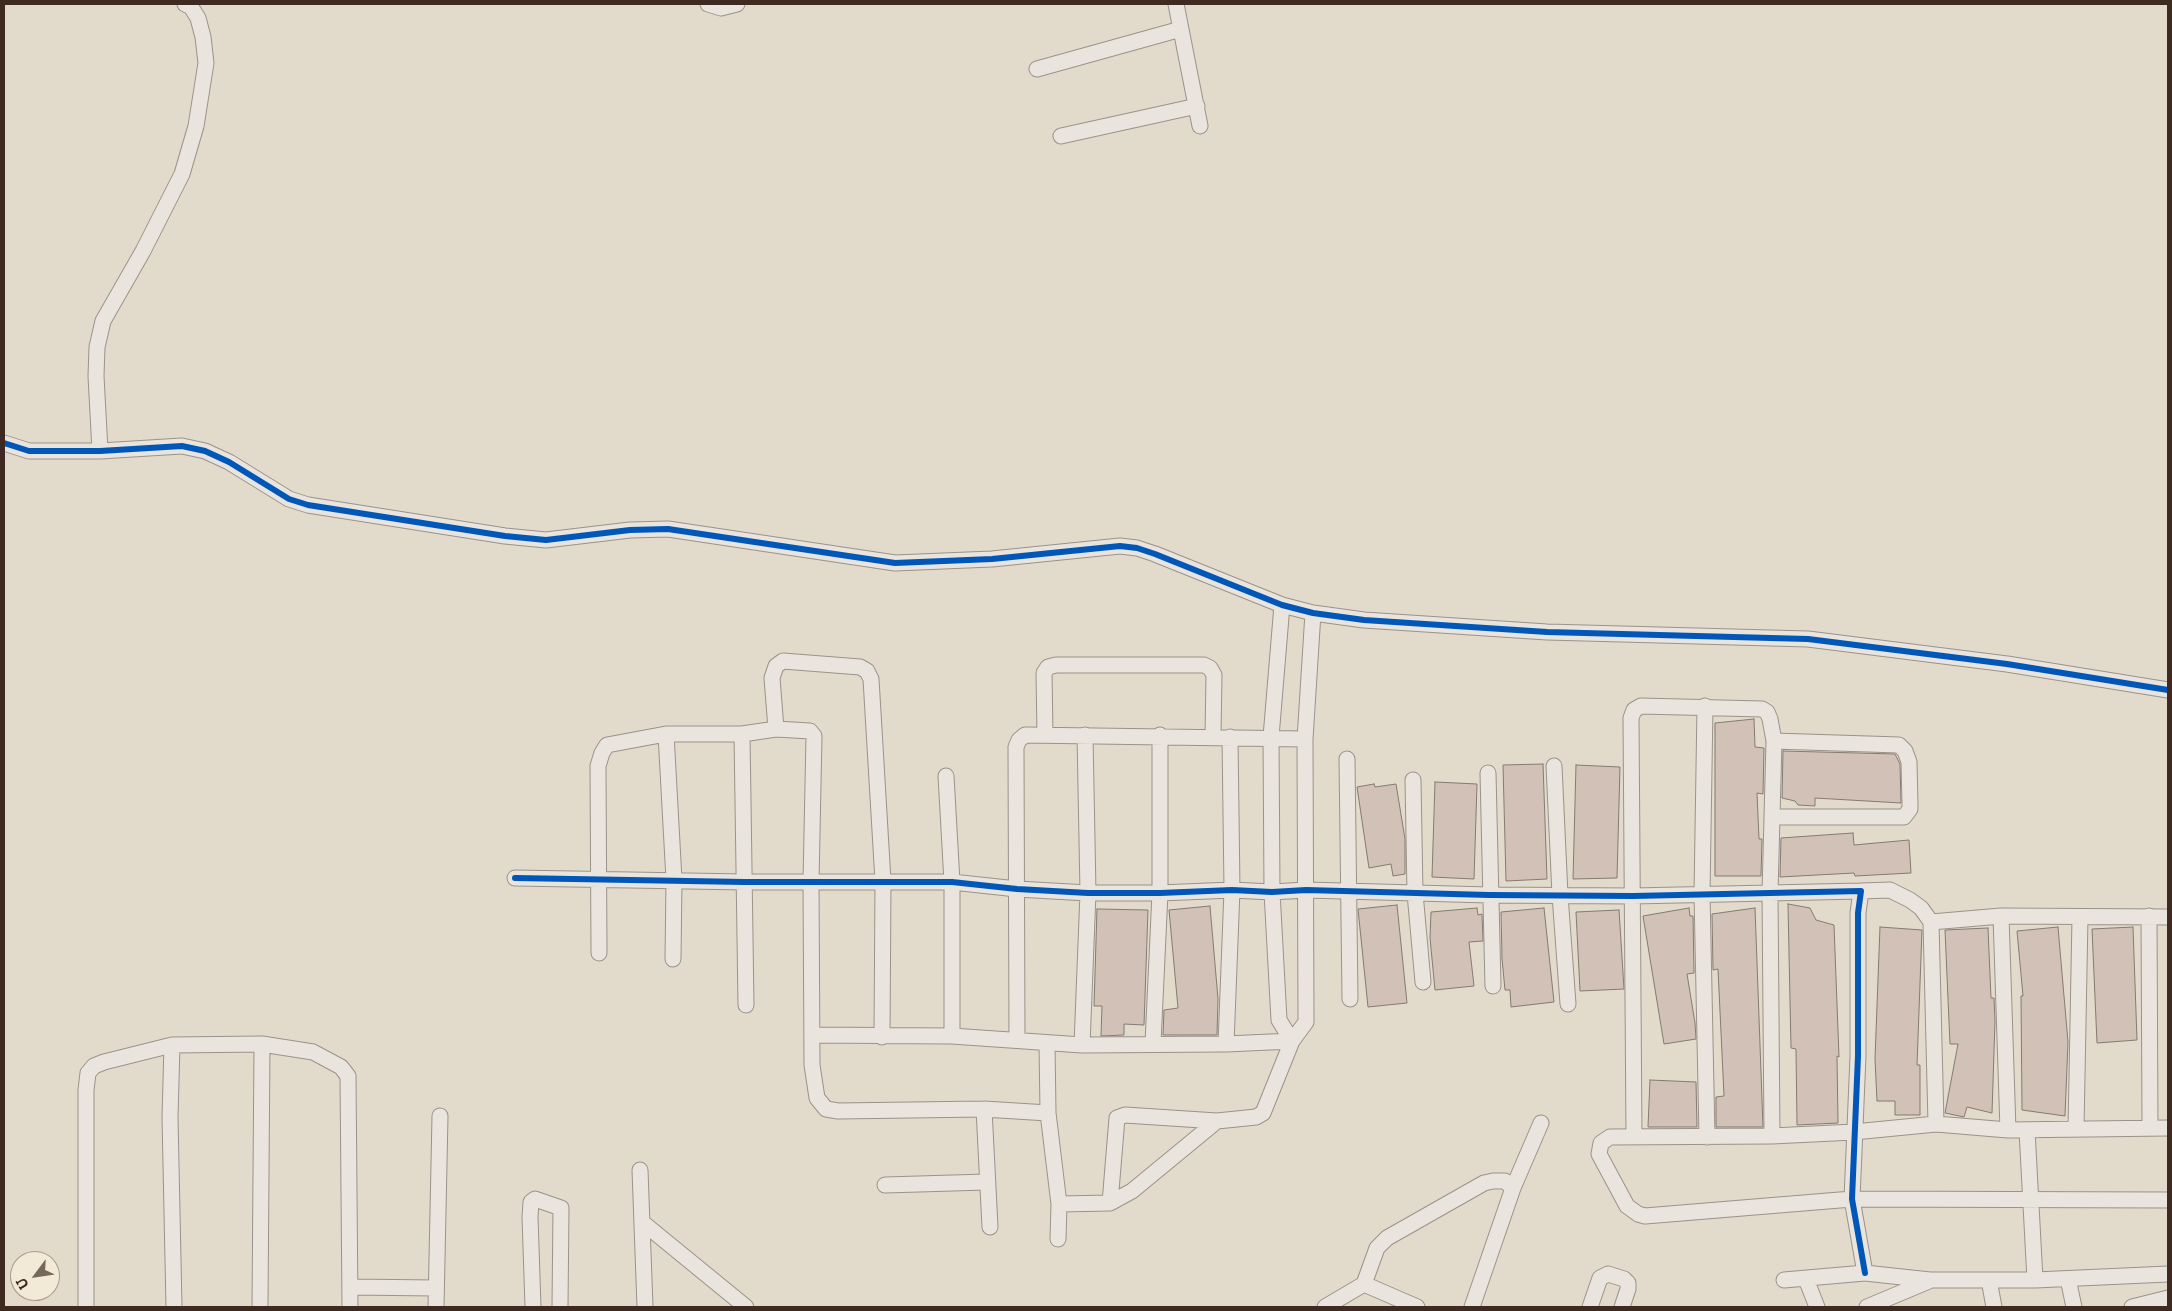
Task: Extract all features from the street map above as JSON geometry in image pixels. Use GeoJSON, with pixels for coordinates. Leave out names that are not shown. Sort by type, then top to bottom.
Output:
{"type":"FeatureCollection","features":[{"type":"Feature","properties":{"kind":"street"},"geometry":{"type":"LineString","coordinates":[[100,451],[96,376],[97,347],[103,321],[143,251],[182,174],[196,126],[206,64],[204,37],[198,18],[191,7],[185,4]]}},
{"type":"Feature","properties":{"kind":"street"},"geometry":{"type":"LineString","coordinates":[[708,4],[720,8],[737,4]]}},
{"type":"Feature","properties":{"kind":"street"},"geometry":{"type":"LineString","coordinates":[[1176,4],[1200,126]]}},
{"type":"Feature","properties":{"kind":"street"},"geometry":{"type":"LineString","coordinates":[[1037,69],[1181,30]]}},
{"type":"Feature","properties":{"kind":"street"},"geometry":{"type":"LineString","coordinates":[[1061,136],[1197,106]]}},
{"type":"Feature","properties":{"kind":"street"},"geometry":{"type":"LineString","coordinates":[[4,443],[29,451],[100,451],[182,446],[205,451],[229,462],[289,499],[308,505],[466,531],[546,540],[630,530],[668,529],[895,563],[992,559],[1120,546],[1137,548],[1282,605],[1313,613],[1384,623],[1528,631],[1808,639],[2008,664],[2168,690]]}},
{"type":"Feature","properties":{"kind":"street"},"geometry":{"type":"LineString","coordinates":[[1282,605],[1271,737],[1272,892],[1279,1020],[1292,1041]]}},
{"type":"Feature","properties":{"kind":"street"},"geometry":{"type":"LineString","coordinates":[[1110,1203],[1117,1118],[1125,1115],[1217,1121],[1256,1117],[1263,1113],[1292,1041],[1306,1022],[1305,739],[1313,613]]}},
{"type":"Feature","properties":{"kind":"street"},"geometry":{"type":"LineString","coordinates":[[776,729],[772,678],[776,666],[783,661],[860,667],[867,671],[871,679],[883,881],[882,1037]]}},
{"type":"Feature","properties":{"kind":"street"},"geometry":{"type":"LineString","coordinates":[[1045,734],[1044,673],[1048,667],[1056,664],[1204,664],[1210,668],[1214,675],[1213,736]]}},
{"type":"Feature","properties":{"kind":"street"},"geometry":{"type":"LineString","coordinates":[[1634,1137],[1631,718],[1634,710],[1641,706],[1705,706],[1762,709],[1767,712],[1774,740],[1774,817],[1770,892],[1772,1136]]}},
{"type":"Feature","properties":{"kind":"street"},"geometry":{"type":"LineString","coordinates":[[1705,706],[1702,894],[1707,1137]]}},
{"type":"Feature","properties":{"kind":"street"},"geometry":{"type":"LineString","coordinates":[[599,953],[598,766],[607,745],[666,734],[742,734],[776,729],[810,731],[814,736],[811,882],[812,1065],[817,1098],[826,1109],[838,1111],[984,1109],[1048,1113]]}},
{"type":"Feature","properties":{"kind":"street"},"geometry":{"type":"LineString","coordinates":[[666,734],[674,880],[674,959]]}},
{"type":"Feature","properties":{"kind":"street"},"geometry":{"type":"LineString","coordinates":[[742,734],[746,882],[746,1004]]}},
{"type":"Feature","properties":{"kind":"street"},"geometry":{"type":"LineString","coordinates":[[1017,1040],[1016,746],[1019,740],[1025,735],[1045,734],[1305,739]]}},
{"type":"Feature","properties":{"kind":"street"},"geometry":{"type":"LineString","coordinates":[[1082,1045],[1088,893],[1085,735]]}},
{"type":"Feature","properties":{"kind":"street"},"geometry":{"type":"LineString","coordinates":[[1153,1043],[1160,893],[1160,735]]}},
{"type":"Feature","properties":{"kind":"street"},"geometry":{"type":"LineString","coordinates":[[1226,1044],[1232,890],[1230,737]]}},
{"type":"Feature","properties":{"kind":"street"},"geometry":{"type":"LineString","coordinates":[[1774,740],[1899,745],[1905,751],[1909,762],[1910,804],[1910,809],[1904,817],[1774,817]]}},
{"type":"Feature","properties":{"kind":"street"},"geometry":{"type":"LineString","coordinates":[[1347,759],[1347,890],[1350,999]]}},
{"type":"Feature","properties":{"kind":"street"},"geometry":{"type":"LineString","coordinates":[[1554,766],[1560,896],[1568,1004]]}},
{"type":"Feature","properties":{"kind":"street"},"geometry":{"type":"LineString","coordinates":[[1488,772],[1489,895],[1493,986]]}},
{"type":"Feature","properties":{"kind":"street"},"geometry":{"type":"LineString","coordinates":[[946,776],[952,882],[952,1036]]}},
{"type":"Feature","properties":{"kind":"street"},"geometry":{"type":"LineString","coordinates":[[1413,780],[1415,893],[1422,982]]}},
{"type":"Feature","properties":{"kind":"street"},"geometry":{"type":"LineString","coordinates":[[515,878],[746,882],[952,882],[1017,889],[1088,893],[1347,890],[1489,895],[1633,896],[1890,890],[1916,904],[1931,922],[1936,1124]]}},
{"type":"Feature","properties":{"kind":"street"},"geometry":{"type":"LineString","coordinates":[[1861,891],[1858,913],[1858,1056],[1852,1199],[1865,1272]]}},
{"type":"Feature","properties":{"kind":"street"},"geometry":{"type":"LineString","coordinates":[[1931,922],[2001,916],[2168,917]]}},
{"type":"Feature","properties":{"kind":"street"},"geometry":{"type":"LineString","coordinates":[[2001,916],[2008,1130]]}},
{"type":"Feature","properties":{"kind":"street"},"geometry":{"type":"LineString","coordinates":[[2149,916],[2150,1128]]}},
{"type":"Feature","properties":{"kind":"street"},"geometry":{"type":"LineString","coordinates":[[2076,1129],[2080,917]]}},
{"type":"Feature","properties":{"kind":"street"},"geometry":{"type":"LineString","coordinates":[[812,1035],[952,1036],[1082,1045],[1153,1043],[1226,1044],[1292,1041]]}},
{"type":"Feature","properties":{"kind":"street"},"geometry":{"type":"LineString","coordinates":[[1046,1043],[1048,1113],[1059,1204],[1058,1239]]}},
{"type":"Feature","properties":{"kind":"street"},"geometry":{"type":"LineString","coordinates":[[260,1307],[262,1044]]}},
{"type":"Feature","properties":{"kind":"street"},"geometry":{"type":"LineString","coordinates":[[86,1307],[86,1090],[88,1073],[94,1066],[104,1062],[172,1045],[262,1044],[313,1052],[341,1067],[348,1076],[350,1307]]}},
{"type":"Feature","properties":{"kind":"street"},"geometry":{"type":"LineString","coordinates":[[172,1045],[170,1117],[174,1307]]}},
{"type":"Feature","properties":{"kind":"street"},"geometry":{"type":"LineString","coordinates":[[984,1109],[986,1182],[990,1227]]}},
{"type":"Feature","properties":{"kind":"street"},"geometry":{"type":"LineString","coordinates":[[436,1307],[440,1116]]}},
{"type":"Feature","properties":{"kind":"street"},"geometry":{"type":"LineString","coordinates":[[1059,1204],[1110,1203],[1132,1191],[1217,1121]]}},
{"type":"Feature","properties":{"kind":"street"},"geometry":{"type":"LineString","coordinates":[[1472,1307],[1513,1188],[1541,1123]]}},
{"type":"Feature","properties":{"kind":"street"},"geometry":{"type":"LineString","coordinates":[[2168,1128],[2008,1130],[1936,1124],[1854,1132],[1772,1136],[1610,1137],[1605,1139],[1599,1148],[1599,1154],[1627,1206],[1638,1214],[1645,1216],[1852,1199],[2168,1200]]}},
{"type":"Feature","properties":{"kind":"street"},"geometry":{"type":"LineString","coordinates":[[2027,1130],[2034,1280]]}},
{"type":"Feature","properties":{"kind":"street"},"geometry":{"type":"LineString","coordinates":[[640,1170],[645,1307]]}},
{"type":"Feature","properties":{"kind":"street"},"geometry":{"type":"LineString","coordinates":[[1325,1307],[1364,1284],[1377,1248],[1387,1238],[1493,1180],[1505,1181],[1513,1188]]}},
{"type":"Feature","properties":{"kind":"street"},"geometry":{"type":"LineString","coordinates":[[885,1184],[986,1182]]}},
{"type":"Feature","properties":{"kind":"street"},"geometry":{"type":"LineString","coordinates":[[533,1307],[530,1217],[531,1202],[535,1199],[561,1208],[560,1307]]}},
{"type":"Feature","properties":{"kind":"street"},"geometry":{"type":"LineString","coordinates":[[642,1222],[746,1307]]}},
{"type":"Feature","properties":{"kind":"street"},"geometry":{"type":"LineString","coordinates":[[1784,1280],[1865,1272],[1930,1280],[2034,1280],[2168,1274]]}},
{"type":"Feature","properties":{"kind":"street"},"geometry":{"type":"LineString","coordinates":[[1590,1307],[1600,1278],[1608,1274],[1624,1279],[1628,1283],[1622,1307]]}},
{"type":"Feature","properties":{"kind":"street"},"geometry":{"type":"LineString","coordinates":[[1806,1279],[1817,1307]]}},
{"type":"Feature","properties":{"kind":"street"},"geometry":{"type":"LineString","coordinates":[[2068,1279],[2074,1307]]}},
{"type":"Feature","properties":{"kind":"street"},"geometry":{"type":"LineString","coordinates":[[1867,1307],[1930,1280]]}},
{"type":"Feature","properties":{"kind":"street"},"geometry":{"type":"LineString","coordinates":[[1989,1280],[1994,1307]]}},
{"type":"Feature","properties":{"kind":"street"},"geometry":{"type":"LineString","coordinates":[[1364,1284],[1417,1307]]}},
{"type":"Feature","properties":{"kind":"street"},"geometry":{"type":"LineString","coordinates":[[351,1287],[436,1288]]}},
{"type":"Feature","properties":{"kind":"street"},"geometry":{"type":"LineString","coordinates":[[2132,1307],[2168,1298]]}},
{"type":"Feature","properties":{"kind":"building"},"geometry":{"type":"Polygon","coordinates":[[[1754,719],[1755,747],[1764,748],[1763,794],[1757,793],[1759,839],[1762,839],[1761,876],[1715,876],[1715,723],[1754,719]]]}},
{"type":"Feature","properties":{"kind":"building"},"geometry":{"type":"Polygon","coordinates":[[[1783,751],[1895,754],[1900,764],[1901,803],[1815,798],[1815,806],[1798,805],[1795,801],[1782,798],[1783,751]]]}},
{"type":"Feature","properties":{"kind":"building"},"geometry":{"type":"Polygon","coordinates":[[[1543,764],[1547,879],[1506,881],[1503,765],[1543,764]]]}},
{"type":"Feature","properties":{"kind":"building"},"geometry":{"type":"Polygon","coordinates":[[[1576,765],[1620,767],[1617,878],[1573,879],[1576,765]]]}},
{"type":"Feature","properties":{"kind":"building"},"geometry":{"type":"Polygon","coordinates":[[[1435,782],[1477,784],[1474,879],[1432,877],[1435,782]]]}},
{"type":"Feature","properties":{"kind":"building"},"geometry":{"type":"Polygon","coordinates":[[[1374,784],[1375,787],[1396,784],[1405,839],[1405,874],[1393,876],[1391,864],[1369,868],[1357,787],[1374,784]]]}},
{"type":"Feature","properties":{"kind":"building"},"geometry":{"type":"Polygon","coordinates":[[[1853,833],[1854,845],[1909,840],[1911,873],[1855,876],[1854,873],[1780,877],[1781,838],[1853,833]]]}},
{"type":"Feature","properties":{"kind":"building"},"geometry":{"type":"Polygon","coordinates":[[[1788,904],[1810,908],[1816,920],[1834,925],[1839,1057],[1837,1056],[1838,1123],[1797,1125],[1796,1049],[1791,1048],[1788,904]]]}},
{"type":"Feature","properties":{"kind":"building"},"geometry":{"type":"Polygon","coordinates":[[[1397,905],[1407,1003],[1368,1007],[1358,909],[1397,905]]]}},
{"type":"Feature","properties":{"kind":"building"},"geometry":{"type":"Polygon","coordinates":[[[1210,906],[1218,999],[1217,1035],[1163,1035],[1164,1010],[1178,1008],[1169,910],[1210,906]]]}},
{"type":"Feature","properties":{"kind":"building"},"geometry":{"type":"Polygon","coordinates":[[[1477,908],[1478,915],[1482,914],[1483,941],[1469,942],[1474,986],[1435,990],[1430,938],[1431,912],[1477,908]]]}},
{"type":"Feature","properties":{"kind":"building"},"geometry":{"type":"Polygon","coordinates":[[[1544,908],[1554,1002],[1511,1007],[1510,990],[1505,990],[1501,912],[1544,908]]]}},
{"type":"Feature","properties":{"kind":"building"},"geometry":{"type":"Polygon","coordinates":[[[1689,908],[1690,916],[1693,916],[1694,973],[1687,974],[1696,1039],[1664,1044],[1643,916],[1689,908]]]}},
{"type":"Feature","properties":{"kind":"building"},"geometry":{"type":"Polygon","coordinates":[[[1755,908],[1763,1127],[1716,1127],[1716,1097],[1724,1096],[1718,969],[1713,970],[1712,914],[1755,908]]]}},
{"type":"Feature","properties":{"kind":"building"},"geometry":{"type":"Polygon","coordinates":[[[1097,909],[1148,910],[1144,1025],[1124,1024],[1124,1035],[1101,1036],[1102,1006],[1094,1006],[1097,909]]]}},
{"type":"Feature","properties":{"kind":"building"},"geometry":{"type":"Polygon","coordinates":[[[1619,910],[1624,989],[1580,991],[1576,912],[1619,910]]]}},
{"type":"Feature","properties":{"kind":"building"},"geometry":{"type":"Polygon","coordinates":[[[1880,927],[1922,930],[1917,1065],[1920,1065],[1920,1115],[1895,1115],[1895,1101],[1877,1101],[1875,1059],[1880,927]]]}},
{"type":"Feature","properties":{"kind":"building"},"geometry":{"type":"Polygon","coordinates":[[[2058,927],[2068,1042],[2065,1116],[2022,1110],[2021,996],[2023,996],[2017,931],[2058,927]]]}},
{"type":"Feature","properties":{"kind":"building"},"geometry":{"type":"Polygon","coordinates":[[[2133,927],[2137,1040],[2097,1043],[2092,929],[2133,927]]]}},
{"type":"Feature","properties":{"kind":"building"},"geometry":{"type":"Polygon","coordinates":[[[1988,928],[1991,998],[1994,998],[1995,1021],[1992,1113],[1967,1107],[1964,1117],[1945,1113],[1958,1044],[1950,1044],[1945,930],[1988,928]]]}},
{"type":"Feature","properties":{"kind":"building"},"geometry":{"type":"Polygon","coordinates":[[[1650,1080],[1696,1082],[1697,1127],[1648,1127],[1650,1080]]]}},
{"type":"Feature","properties":{"kind":"cycle path"},"geometry":{"type":"LineString","coordinates":[[4,443],[29,451],[100,451],[182,446],[205,451],[229,462],[289,499],[308,505],[505,536],[546,540],[630,530],[668,529],[895,563],[992,559],[1120,546],[1137,548],[1155,554],[1282,605],[1313,613],[1364,620],[1547,632],[1808,639],[2007,664],[2168,690]]}},
{"type":"Feature","properties":{"kind":"cycle path"},"geometry":{"type":"LineString","coordinates":[[515,878],[745,882],[952,882],[1017,889],[1088,893],[1232,890],[1272,892],[1306,890],[1489,895],[1633,896],[1861,891],[1858,913],[1858,1056],[1852,1199],[1865,1273]]}}]}
